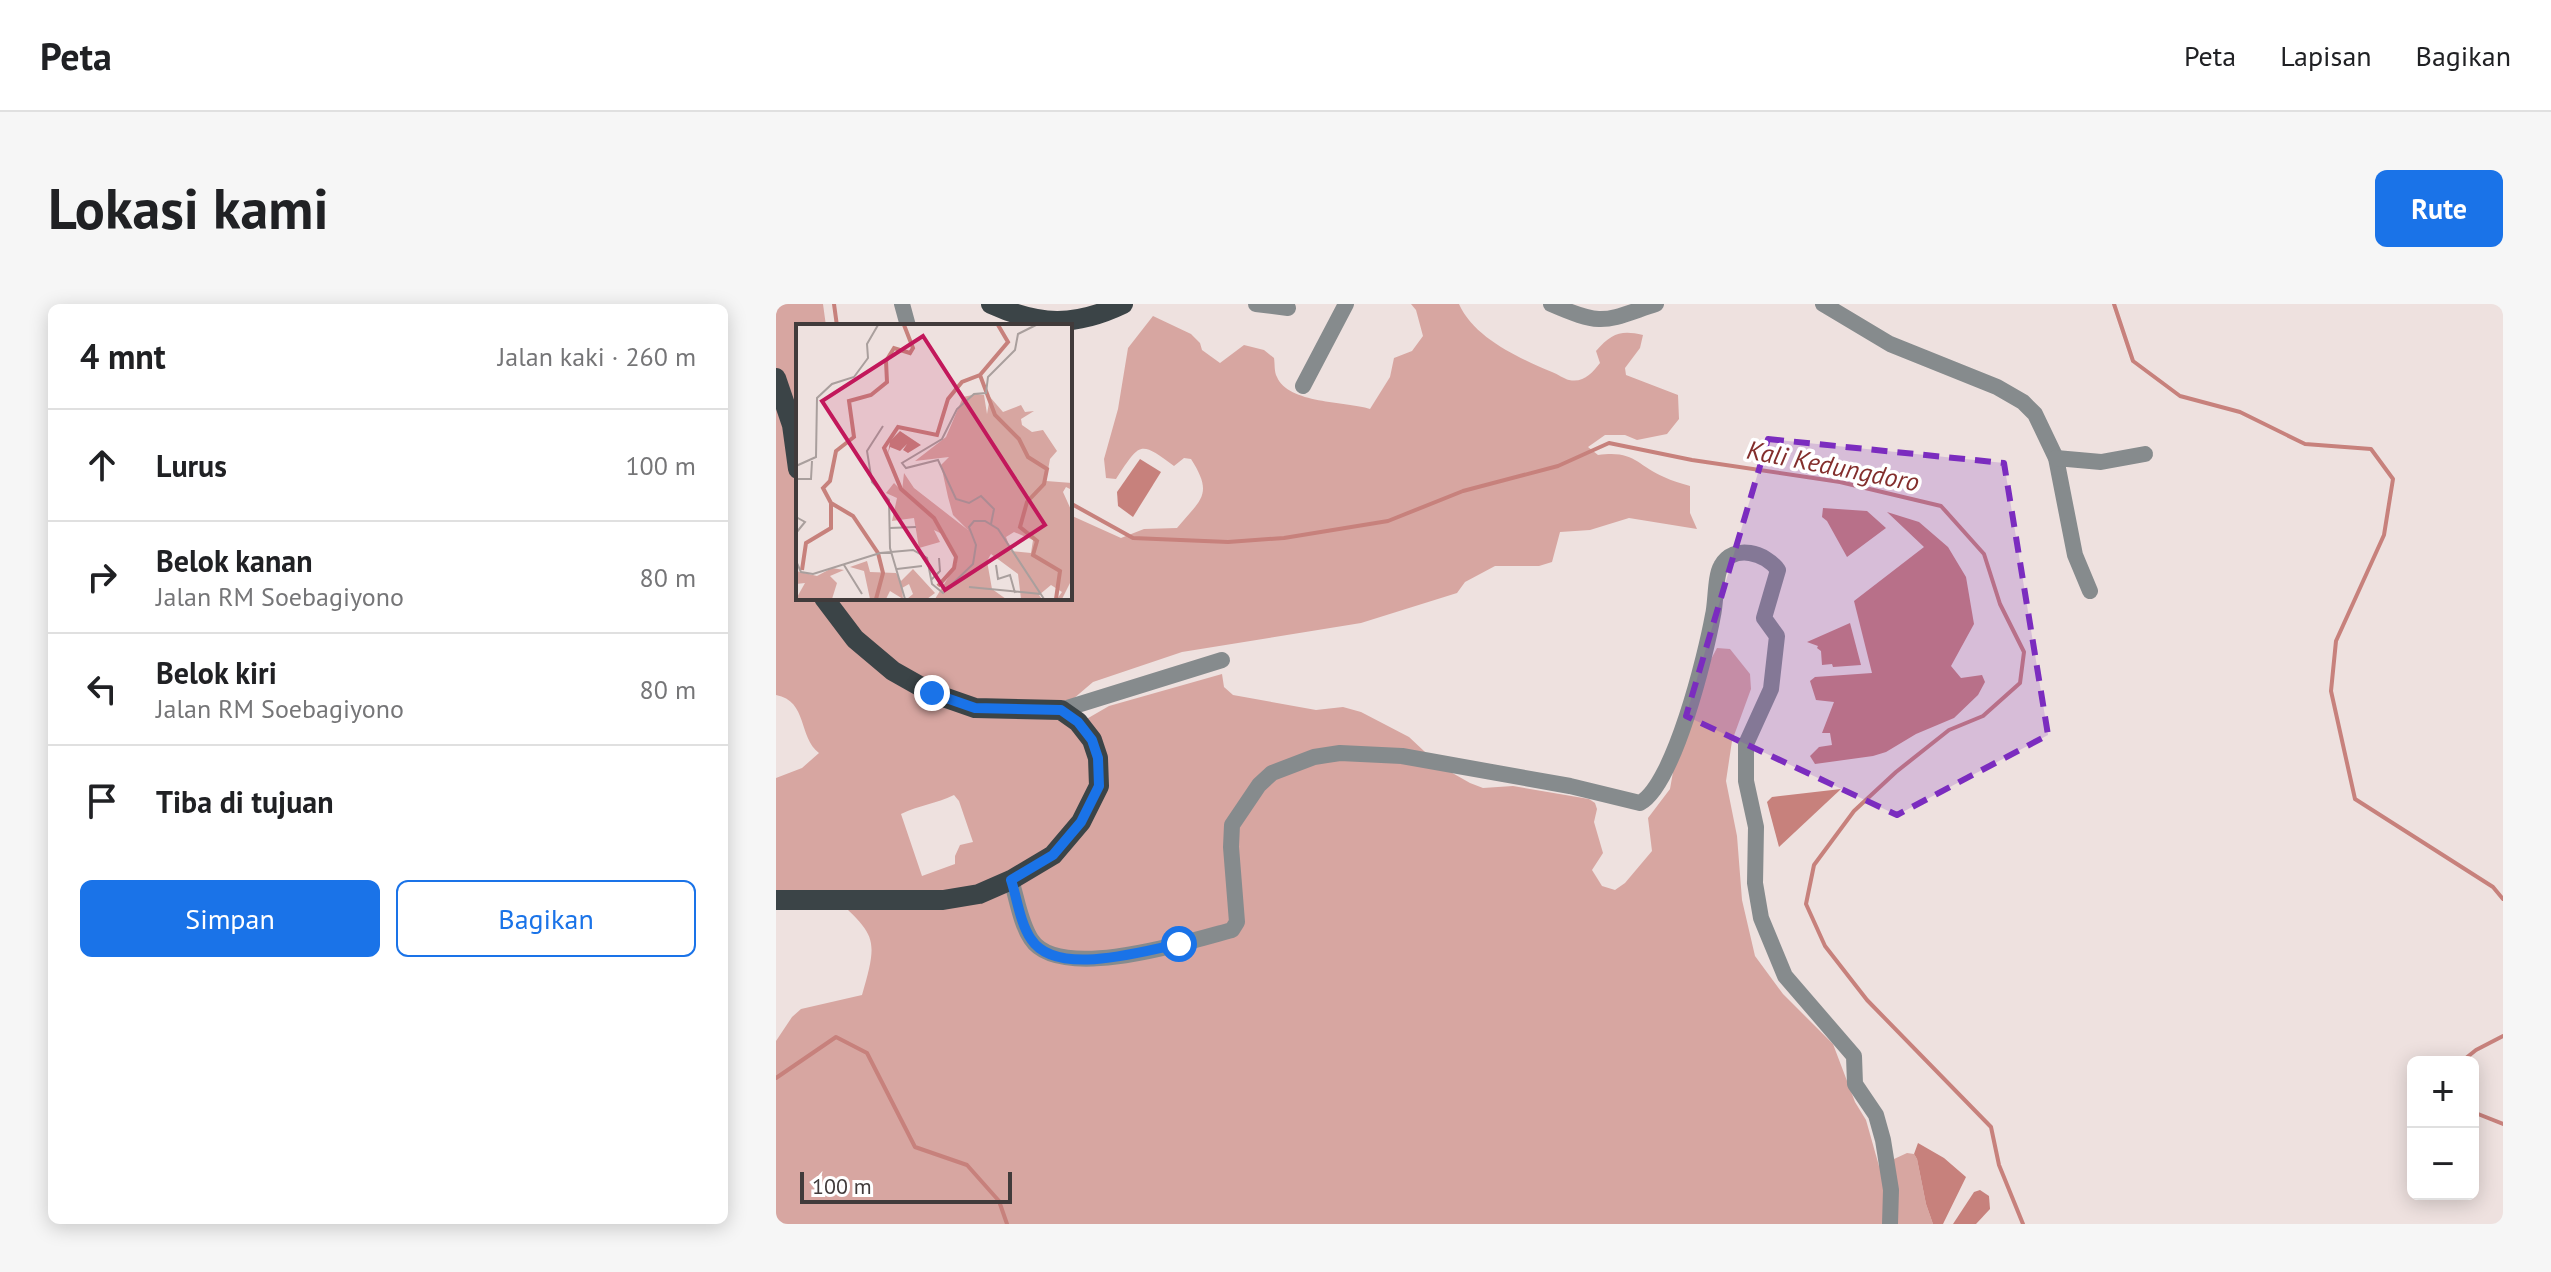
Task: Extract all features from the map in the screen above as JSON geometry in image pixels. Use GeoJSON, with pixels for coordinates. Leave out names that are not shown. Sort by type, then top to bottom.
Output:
{"type":"FeatureCollection","features":[{"type":"Feature","properties":{"kind":"main road"},"geometry":{"type":"LineString","coordinates":[[991,304],[1033,320],[1057,322],[1101,315],[1123,304]]}},
{"type":"Feature","properties":{"kind":"main road"},"geometry":{"type":"LineString","coordinates":[[776,378],[792,425],[796,454]]}},
{"type":"Feature","properties":{"kind":"main road"},"geometry":{"type":"LineString","coordinates":[[776,900],[943,900],[979,894],[1011,880],[1053,855],[1081,822],[1099,786],[1098,758],[1092,740],[1078,722],[1061,710],[975,708],[932,693],[893,671],[855,639],[826,600]]}},
{"type":"Feature","properties":{"kind":"street"},"geometry":{"type":"LineString","coordinates":[[902,304],[907,324]]}},
{"type":"Feature","properties":{"kind":"street"},"geometry":{"type":"LineString","coordinates":[[1256,304],[1288,308]]}},
{"type":"Feature","properties":{"kind":"street"},"geometry":{"type":"LineString","coordinates":[[1303,386],[1346,304]]}},
{"type":"Feature","properties":{"kind":"street"},"geometry":{"type":"LineString","coordinates":[[1551,304],[1586,319],[1602,321],[1656,304]]}},
{"type":"Feature","properties":{"kind":"street"},"geometry":{"type":"LineString","coordinates":[[1823,304],[1890,344],[1982,380],[2023,402],[2035,414],[2056,458],[2075,555],[2090,591]]}},
{"type":"Feature","properties":{"kind":"street"},"geometry":{"type":"LineString","coordinates":[[2056,458],[2101,462],[2145,454]]}},
{"type":"Feature","properties":{"kind":"street"},"geometry":{"type":"LineString","coordinates":[[1011,880],[1031,941],[1047,952],[1069,960],[1094,960],[1179,944],[1232,930],[1237,922],[1232,825],[1259,785],[1272,773],[1314,757],[1340,753],[1402,756],[1570,786],[1640,803],[1649,798],[1664,776],[1696,688],[1721,567],[1734,554],[1762,556],[1771,560],[1778,570],[1764,618],[1777,636],[1771,689],[1746,744],[1746,781],[1756,827],[1757,894],[1761,918],[1785,976],[1854,1056],[1855,1084],[1876,1115],[1883,1140],[1891,1190],[1890,1224]]}},
{"type":"Feature","properties":{"kind":"street"},"geometry":{"type":"LineString","coordinates":[[1061,710],[1222,660]]}},
{"type":"Feature","properties":{"kind":"highlighted area"},"geometry":{"type":"Polygon","coordinates":[[[1768,439],[2004,463],[2048,735],[1897,815],[1686,716],[1768,439]]]}},
{"type":"Feature","properties":{"kind":"shaded area"},"geometry":{"type":"Polygon","coordinates":[[[776,304],[823,304],[826,324],[796,324],[796,600],[1072,600],[1072,516],[1121,538],[1144,529],[1177,528],[1202,496],[1202,481],[1191,459],[1184,458],[1174,466],[1154,452],[1141,449],[1130,458],[1116,479],[1106,478],[1104,459],[1118,409],[1128,348],[1153,316],[1191,334],[1202,350],[1220,363],[1244,345],[1264,350],[1274,358],[1277,377],[1283,386],[1293,392],[1370,409],[1390,377],[1394,358],[1412,351],[1423,336],[1416,310],[1411,304],[1459,304],[1475,327],[1499,346],[1574,381],[1583,379],[1600,363],[1596,351],[1607,340],[1623,333],[1643,335],[1640,348],[1625,368],[1626,375],[1678,395],[1679,419],[1667,434],[1637,440],[1625,435],[1605,435],[1588,447],[1598,455],[1628,457],[1664,477],[1690,486],[1690,513],[1697,529],[1629,518],[1590,530],[1560,532],[1552,562],[1539,566],[1495,566],[1465,582],[1457,593],[1361,623],[1182,652],[1093,682],[1066,705],[1071,728],[1109,706],[1222,674],[1224,687],[1233,695],[1316,710],[1343,707],[1361,712],[1409,737],[1440,766],[1470,783],[1483,788],[1513,786],[1589,799],[1595,803],[1594,822],[1603,853],[1592,870],[1602,886],[1615,890],[1625,883],[1652,851],[1648,818],[1670,789],[1676,755],[1701,678],[1717,648],[1730,649],[1750,674],[1751,689],[1732,741],[1726,781],[1737,836],[1742,900],[1755,956],[1783,994],[1833,1044],[1855,1102],[1866,1120],[1879,1166],[1907,1153],[1914,1154],[1933,1224],[776,1224],[776,1041],[801,1009],[862,995],[872,948],[865,929],[831,894],[776,892],[776,778],[802,768],[819,753],[812,746],[798,712],[786,699],[776,695],[776,304]],[[954,795],[901,814],[922,876],[955,864],[960,845],[973,842],[954,795]]]}},
{"type":"Feature","properties":{"kind":"shaded area"},"geometry":{"type":"Polygon","coordinates":[[[1140,459],[1161,472],[1133,517],[1118,506],[1117,492],[1140,459]]]}},
{"type":"Feature","properties":{"kind":"shaded area"},"geometry":{"type":"Polygon","coordinates":[[[1823,508],[1867,511],[1886,528],[1847,557],[1822,517],[1823,508]]]}},
{"type":"Feature","properties":{"kind":"shaded area"},"geometry":{"type":"Polygon","coordinates":[[[1887,512],[1919,522],[1948,547],[1966,577],[1974,624],[1951,666],[1961,678],[1982,675],[1985,682],[1978,695],[1954,718],[1916,734],[1886,752],[1815,764],[1810,756],[1819,747],[1832,745],[1830,733],[1822,733],[1834,702],[1816,700],[1810,681],[1815,677],[1872,673],[1854,601],[1924,547],[1887,512]]]}},
{"type":"Feature","properties":{"kind":"shaded area"},"geometry":{"type":"Polygon","coordinates":[[[1850,623],[1861,665],[1822,665],[1818,646],[1807,642],[1850,623]]]}},
{"type":"Feature","properties":{"kind":"shaded area"},"geometry":{"type":"Polygon","coordinates":[[[1841,789],[1779,847],[1767,802],[1772,797],[1841,789]]]}},
{"type":"Feature","properties":{"kind":"shaded area"},"geometry":{"type":"Polygon","coordinates":[[[1918,1143],[1944,1158],[1966,1177],[1943,1224],[1933,1224],[1926,1204],[1914,1154],[1918,1143]]]}},
{"type":"Feature","properties":{"kind":"shaded area"},"geometry":{"type":"Polygon","coordinates":[[[1980,1190],[1989,1196],[1990,1209],[1976,1224],[1953,1224],[1974,1192],[1980,1190]]]}},
{"type":"Feature","properties":{"kind":"waterway","name":"Kali Kedungdoro"},"geometry":{"type":"LineString","coordinates":[[834,304],[837,324]]}},
{"type":"Feature","properties":{"kind":"waterway"},"geometry":{"type":"LineString","coordinates":[[2114,304],[2133,361],[2180,396],[2240,412],[2305,444],[2371,449],[2393,479],[2384,535],[2336,641],[2331,691],[2355,799],[2493,887],[2503,899]]}},
{"type":"Feature","properties":{"kind":"waterway","name":"Kali Kedungdoro"},"geometry":{"type":"LineString","coordinates":[[1072,504],[1133,538],[1228,542],[1284,538],[1388,521],[1463,491],[1558,466],[1609,443],[1692,460],[1840,482],[1941,506],[1984,554],[2000,604],[2024,652],[2020,683],[1983,716],[1949,730],[1896,772],[1854,811],[1814,865],[1806,904],[1825,946],[1867,1000],[1991,1127],[1999,1165],[2023,1224]]}},
{"type":"Feature","properties":{"kind":"waterway"},"geometry":{"type":"LineString","coordinates":[[2468,1056],[2503,1036]]}},
{"type":"Feature","properties":{"kind":"waterway"},"geometry":{"type":"LineString","coordinates":[[776,1078],[836,1037],[867,1053],[915,1147],[967,1165],[999,1201],[1007,1224]]}},
{"type":"Feature","properties":{"kind":"waterway"},"geometry":{"type":"LineString","coordinates":[[2479,1114],[2503,1124]]}},
{"type":"Feature","properties":{"kind":"route"},"geometry":{"type":"LineString","coordinates":[[932,693],[975,708],[1061,710],[1078,722],[1092,740],[1098,758],[1099,786],[1081,822],[1053,855],[1011,880],[1031,941],[1047,952],[1069,960],[1094,960],[1179,944]]}}]}
